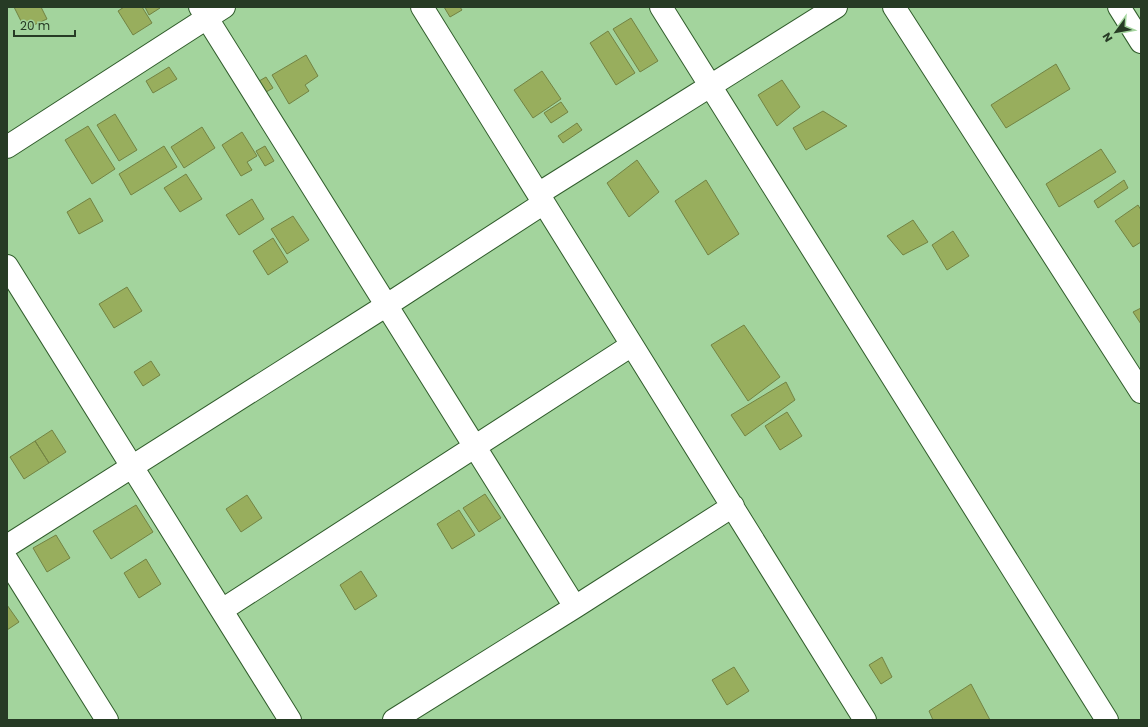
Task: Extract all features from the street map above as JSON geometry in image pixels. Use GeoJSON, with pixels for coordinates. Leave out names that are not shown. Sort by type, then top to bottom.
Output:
{"type":"FeatureCollection","features":[{"type":"Feature","properties":{"kind":"street"},"geometry":{"type":"LineString","coordinates":[[422,7],[866,720]]}},
{"type":"Feature","properties":{"kind":"street"},"geometry":{"type":"LineString","coordinates":[[661,7],[1108,720]]}},
{"type":"Feature","properties":{"kind":"street"},"geometry":{"type":"LineString","coordinates":[[7,546],[387,305],[541,198],[711,86],[836,7]]}},
{"type":"Feature","properties":{"kind":"street"},"geometry":{"type":"LineString","coordinates":[[894,7],[1141,392]]}},
{"type":"Feature","properties":{"kind":"street"},"geometry":{"type":"LineString","coordinates":[[1119,7],[1141,42]]}},
{"type":"Feature","properties":{"kind":"street"},"geometry":{"type":"LineString","coordinates":[[7,147],[210,11],[387,305],[575,607]]}},
{"type":"Feature","properties":{"kind":"street"},"geometry":{"type":"LineString","coordinates":[[7,266],[290,720]]}},
{"type":"Feature","properties":{"kind":"street"},"geometry":{"type":"LineString","coordinates":[[222,610],[632,345]]}},
{"type":"Feature","properties":{"kind":"street"},"geometry":{"type":"LineString","coordinates":[[394,720],[733,506]]}},
{"type":"Feature","properties":{"kind":"street"},"geometry":{"type":"LineString","coordinates":[[7,560],[107,720]]}},
{"type":"Feature","properties":{"kind":"building"},"geometry":{"type":"Polygon","coordinates":[[[14,7],[41,7],[47,19],[25,29],[14,7]]]}},
{"type":"Feature","properties":{"kind":"building"},"geometry":{"type":"Polygon","coordinates":[[[124,7],[142,7],[152,23],[133,35],[118,11],[124,7]]]}},
{"type":"Feature","properties":{"kind":"building"},"geometry":{"type":"Polygon","coordinates":[[[145,7],[159,7],[160,8],[149,15],[145,7]]]}},
{"type":"Feature","properties":{"kind":"building"},"geometry":{"type":"Polygon","coordinates":[[[444,7],[460,7],[462,10],[450,17],[444,7]]]}},
{"type":"Feature","properties":{"kind":"building"},"geometry":{"type":"Polygon","coordinates":[[[631,18],[658,61],[640,72],[613,29],[631,18]]]}},
{"type":"Feature","properties":{"kind":"building"},"geometry":{"type":"Polygon","coordinates":[[[608,31],[635,73],[616,85],[590,43],[608,31]]]}},
{"type":"Feature","properties":{"kind":"building"},"geometry":{"type":"Polygon","coordinates":[[[306,55],[318,76],[305,85],[309,91],[289,104],[272,75],[306,55]]]}},
{"type":"Feature","properties":{"kind":"building"},"geometry":{"type":"Polygon","coordinates":[[[1056,64],[1070,89],[1006,128],[991,105],[1056,64]]]}},
{"type":"Feature","properties":{"kind":"building"},"geometry":{"type":"Polygon","coordinates":[[[169,67],[177,79],[153,93],[146,81],[169,67]]]}},
{"type":"Feature","properties":{"kind":"building"},"geometry":{"type":"Polygon","coordinates":[[[542,71],[561,99],[533,118],[514,90],[542,71]]]}},
{"type":"Feature","properties":{"kind":"building"},"geometry":{"type":"Polygon","coordinates":[[[266,77],[273,88],[261,95],[254,84],[266,77]]]}},
{"type":"Feature","properties":{"kind":"building"},"geometry":{"type":"Polygon","coordinates":[[[782,80],[800,107],[777,126],[758,95],[782,80]]]}},
{"type":"Feature","properties":{"kind":"building"},"geometry":{"type":"Polygon","coordinates":[[[561,102],[568,112],[551,123],[544,113],[561,102]]]}},
{"type":"Feature","properties":{"kind":"building"},"geometry":{"type":"Polygon","coordinates":[[[823,111],[847,126],[806,150],[793,128],[823,111]]]}},
{"type":"Feature","properties":{"kind":"building"},"geometry":{"type":"Polygon","coordinates":[[[115,114],[137,150],[119,161],[97,125],[115,114]]]}},
{"type":"Feature","properties":{"kind":"building"},"geometry":{"type":"Polygon","coordinates":[[[577,123],[582,130],[563,143],[558,136],[577,123]]]}},
{"type":"Feature","properties":{"kind":"building"},"geometry":{"type":"Polygon","coordinates":[[[88,126],[115,169],[92,184],[65,140],[88,126]]]}},
{"type":"Feature","properties":{"kind":"building"},"geometry":{"type":"Polygon","coordinates":[[[202,127],[215,148],[184,168],[171,147],[202,127]]]}},
{"type":"Feature","properties":{"kind":"building"},"geometry":{"type":"Polygon","coordinates":[[[242,132],[257,156],[247,162],[252,170],[241,176],[222,145],[242,132]]]}},
{"type":"Feature","properties":{"kind":"building"},"geometry":{"type":"Polygon","coordinates":[[[164,146],[177,167],[131,195],[119,174],[164,146]]]}},
{"type":"Feature","properties":{"kind":"building"},"geometry":{"type":"Polygon","coordinates":[[[265,146],[274,161],[265,166],[256,151],[265,146]]]}},
{"type":"Feature","properties":{"kind":"building"},"geometry":{"type":"Polygon","coordinates":[[[1101,149],[1116,172],[1059,207],[1046,184],[1101,149]]]}},
{"type":"Feature","properties":{"kind":"building"},"geometry":{"type":"Polygon","coordinates":[[[637,160],[659,192],[629,217],[607,183],[637,160]]]}},
{"type":"Feature","properties":{"kind":"building"},"geometry":{"type":"Polygon","coordinates":[[[186,174],[202,199],[180,212],[164,188],[186,174]]]}},
{"type":"Feature","properties":{"kind":"building"},"geometry":{"type":"Polygon","coordinates":[[[706,180],[739,234],[708,255],[675,201],[706,180]]]}},
{"type":"Feature","properties":{"kind":"building"},"geometry":{"type":"Polygon","coordinates":[[[1124,180],[1128,188],[1098,208],[1094,201],[1124,180]]]}},
{"type":"Feature","properties":{"kind":"building"},"geometry":{"type":"Polygon","coordinates":[[[90,198],[103,221],[79,234],[67,212],[90,198]]]}},
{"type":"Feature","properties":{"kind":"building"},"geometry":{"type":"Polygon","coordinates":[[[252,199],[264,219],[239,235],[226,215],[252,199]]]}},
{"type":"Feature","properties":{"kind":"building"},"geometry":{"type":"Polygon","coordinates":[[[1138,205],[1141,210],[1141,242],[1133,247],[1115,221],[1138,205]]]}},
{"type":"Feature","properties":{"kind":"building"},"geometry":{"type":"Polygon","coordinates":[[[293,216],[309,240],[287,254],[271,229],[293,216]]]}},
{"type":"Feature","properties":{"kind":"building"},"geometry":{"type":"Polygon","coordinates":[[[913,220],[928,242],[903,255],[887,236],[913,220]]]}},
{"type":"Feature","properties":{"kind":"building"},"geometry":{"type":"Polygon","coordinates":[[[953,231],[969,256],[947,270],[932,245],[953,231]]]}},
{"type":"Feature","properties":{"kind":"building"},"geometry":{"type":"Polygon","coordinates":[[[273,238],[288,262],[268,275],[253,251],[273,238]]]}},
{"type":"Feature","properties":{"kind":"building"},"geometry":{"type":"Polygon","coordinates":[[[127,287],[142,311],[114,328],[99,304],[127,287]]]}},
{"type":"Feature","properties":{"kind":"building"},"geometry":{"type":"Polygon","coordinates":[[[1141,308],[1141,324],[1133,312],[1141,308]]]}},
{"type":"Feature","properties":{"kind":"building"},"geometry":{"type":"Polygon","coordinates":[[[744,325],[780,377],[748,401],[711,345],[744,325]]]}},
{"type":"Feature","properties":{"kind":"building"},"geometry":{"type":"Polygon","coordinates":[[[151,361],[160,375],[143,386],[134,372],[151,361]]]}},
{"type":"Feature","properties":{"kind":"building"},"geometry":{"type":"Polygon","coordinates":[[[786,382],[795,400],[745,436],[731,415],[786,382]]]}},
{"type":"Feature","properties":{"kind":"building"},"geometry":{"type":"Polygon","coordinates":[[[787,412],[802,436],[780,450],[765,426],[787,412]]]}},
{"type":"Feature","properties":{"kind":"building"},"geometry":{"type":"Polygon","coordinates":[[[52,430],[66,452],[49,463],[35,441],[52,430]]]}},
{"type":"Feature","properties":{"kind":"building"},"geometry":{"type":"Polygon","coordinates":[[[35,441],[49,463],[24,479],[10,457],[35,441]]]}},
{"type":"Feature","properties":{"kind":"building"},"geometry":{"type":"Polygon","coordinates":[[[485,494],[501,518],[479,532],[463,508],[485,494]]]}},
{"type":"Feature","properties":{"kind":"building"},"geometry":{"type":"Polygon","coordinates":[[[247,495],[262,518],[241,532],[226,509],[247,495]]]}},
{"type":"Feature","properties":{"kind":"building"},"geometry":{"type":"Polygon","coordinates":[[[136,505],[153,532],[111,559],[93,531],[136,505]]]}},
{"type":"Feature","properties":{"kind":"building"},"geometry":{"type":"Polygon","coordinates":[[[459,510],[475,535],[452,549],[437,524],[459,510]]]}},
{"type":"Feature","properties":{"kind":"building"},"geometry":{"type":"Polygon","coordinates":[[[56,535],[70,558],[47,572],[33,548],[56,535]]]}},
{"type":"Feature","properties":{"kind":"building"},"geometry":{"type":"Polygon","coordinates":[[[146,559],[161,584],[139,598],[124,573],[146,559]]]}},
{"type":"Feature","properties":{"kind":"building"},"geometry":{"type":"Polygon","coordinates":[[[361,571],[377,596],[355,610],[340,585],[361,571]]]}},
{"type":"Feature","properties":{"kind":"building"},"geometry":{"type":"Polygon","coordinates":[[[7,605],[19,622],[7,630],[7,605]]]}},
{"type":"Feature","properties":{"kind":"building"},"geometry":{"type":"Polygon","coordinates":[[[882,657],[892,677],[881,684],[869,665],[882,657]]]}},
{"type":"Feature","properties":{"kind":"building"},"geometry":{"type":"Polygon","coordinates":[[[734,667],[749,691],[727,705],[712,680],[734,667]]]}},
{"type":"Feature","properties":{"kind":"building"},"geometry":{"type":"Polygon","coordinates":[[[971,684],[990,720],[933,720],[929,711],[971,684]]]}}]}
